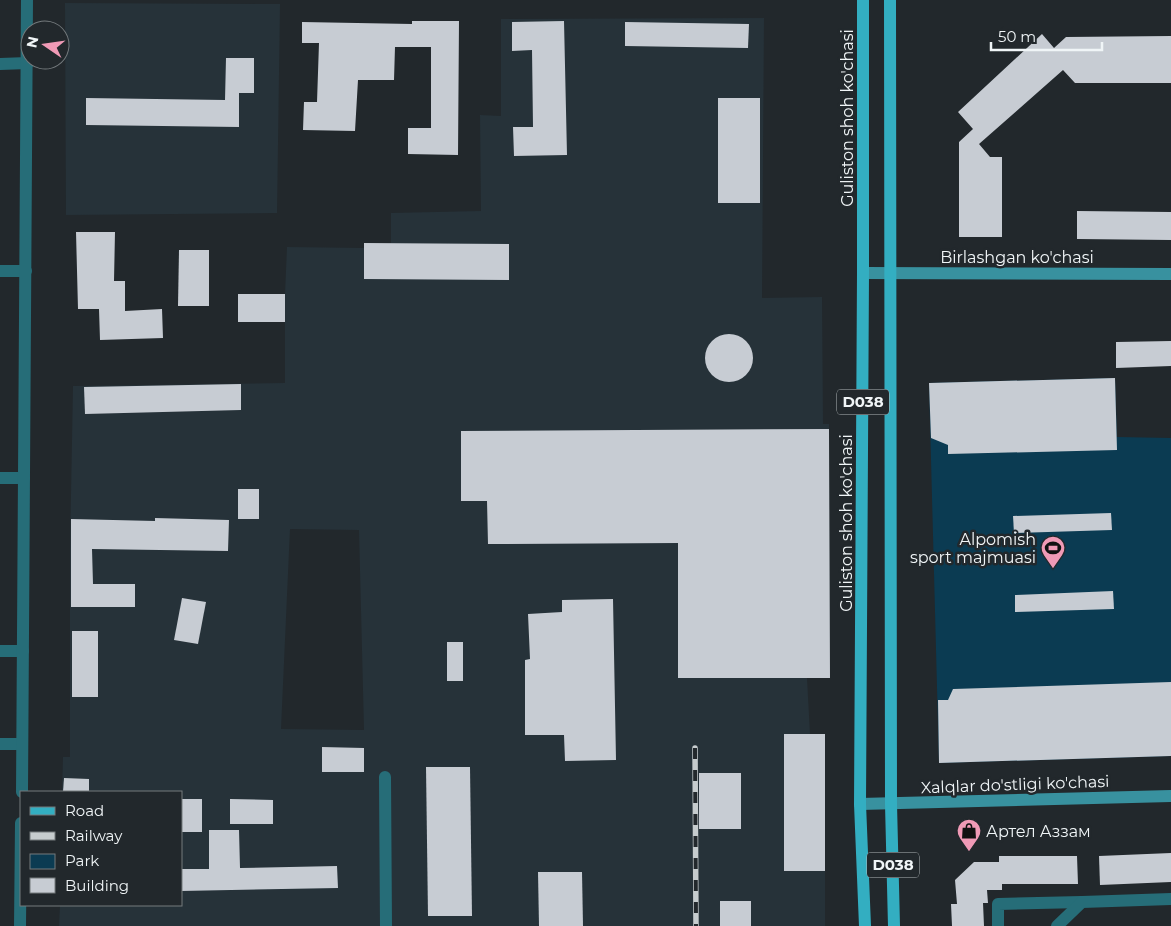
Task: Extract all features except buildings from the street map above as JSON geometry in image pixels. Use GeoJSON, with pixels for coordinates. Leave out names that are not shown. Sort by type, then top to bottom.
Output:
{"type":"FeatureCollection","features":[{"type":"Feature","properties":{"kind":"main road","name":"Guliston shoh ko'chasi"},"geometry":{"type":"LineString","coordinates":[[863,0],[860,804],[865,926]]}},
{"type":"Feature","properties":{"kind":"main road","name":"D038"},"geometry":{"type":"LineString","coordinates":[[890,0],[891,804],[894,926]]}},
{"type":"Feature","properties":{"kind":"street"},"geometry":{"type":"LineString","coordinates":[[27,0],[27,20]]}},
{"type":"Feature","properties":{"kind":"street"},"geometry":{"type":"LineString","coordinates":[[0,64],[20,63]]}},
{"type":"Feature","properties":{"kind":"street"},"geometry":{"type":"LineString","coordinates":[[22,791],[28,70]]}},
{"type":"Feature","properties":{"kind":"street"},"geometry":{"type":"LineString","coordinates":[[0,271],[26,271]]}},
{"type":"Feature","properties":{"kind":"street","name":"Birlashgan ko'chasi"},"geometry":{"type":"LineString","coordinates":[[863,273],[1171,274]]}},
{"type":"Feature","properties":{"kind":"street"},"geometry":{"type":"LineString","coordinates":[[0,478],[24,478]]}},
{"type":"Feature","properties":{"kind":"street"},"geometry":{"type":"LineString","coordinates":[[0,651],[23,652]]}},
{"type":"Feature","properties":{"kind":"street"},"geometry":{"type":"LineString","coordinates":[[0,744],[22,744]]}},
{"type":"Feature","properties":{"kind":"street"},"geometry":{"type":"LineString","coordinates":[[385,777],[386,926]]}},
{"type":"Feature","properties":{"kind":"street","name":"Xalqlar do'stligi ko'chasi"},"geometry":{"type":"LineString","coordinates":[[860,804],[1171,796]]}},
{"type":"Feature","properties":{"kind":"street"},"geometry":{"type":"LineString","coordinates":[[998,926],[998,904],[1171,899]]}},
{"type":"Feature","properties":{"kind":"street"},"geometry":{"type":"LineString","coordinates":[[1056,926],[1082,902]]}},
{"type":"Feature","properties":{"kind":"street"},"geometry":{"type":"LineString","coordinates":[[20,906],[20,926]]}},
{"type":"Feature","properties":{"kind":"shaded area"},"geometry":{"type":"Polygon","coordinates":[[[65,3],[280,4],[277,213],[66,215],[65,70],[70,70],[70,20],[65,20],[65,3]]]}},
{"type":"Feature","properties":{"kind":"shaded area"},"geometry":{"type":"Polygon","coordinates":[[[764,18],[762,298],[822,297],[823,424],[829,424],[830,678],[807,678],[810,734],[825,734],[825,926],[59,926],[60,906],[182,906],[182,791],[62,791],[63,757],[70,757],[70,549],[73,386],[285,383],[287,247],[364,248],[391,243],[391,213],[481,211],[480,115],[501,116],[501,19],[764,18]],[[290,529],[281,729],[364,730],[359,530],[290,529]]]}},
{"type":"Feature","properties":{"kind":"green space","name":"Alpomish sport majmuasi"},"geometry":{"type":"Polygon","coordinates":[[[1115,378],[1117,437],[1171,438],[1171,756],[939,763],[929,383],[1115,378]]]}},
{"type":"Feature","properties":{"kind":"railway"},"geometry":{"type":"LineString","coordinates":[[695,748],[696,926]]}},
{"type":"Feature","properties":{"kind":"place","name":"Alpomish sport majmuasi"},"geometry":{"type":"Point","coordinates":[1053,569]}},
{"type":"Feature","properties":{"kind":"place","name":"Артел Аззам"},"geometry":{"type":"Point","coordinates":[969,852]}}]}
